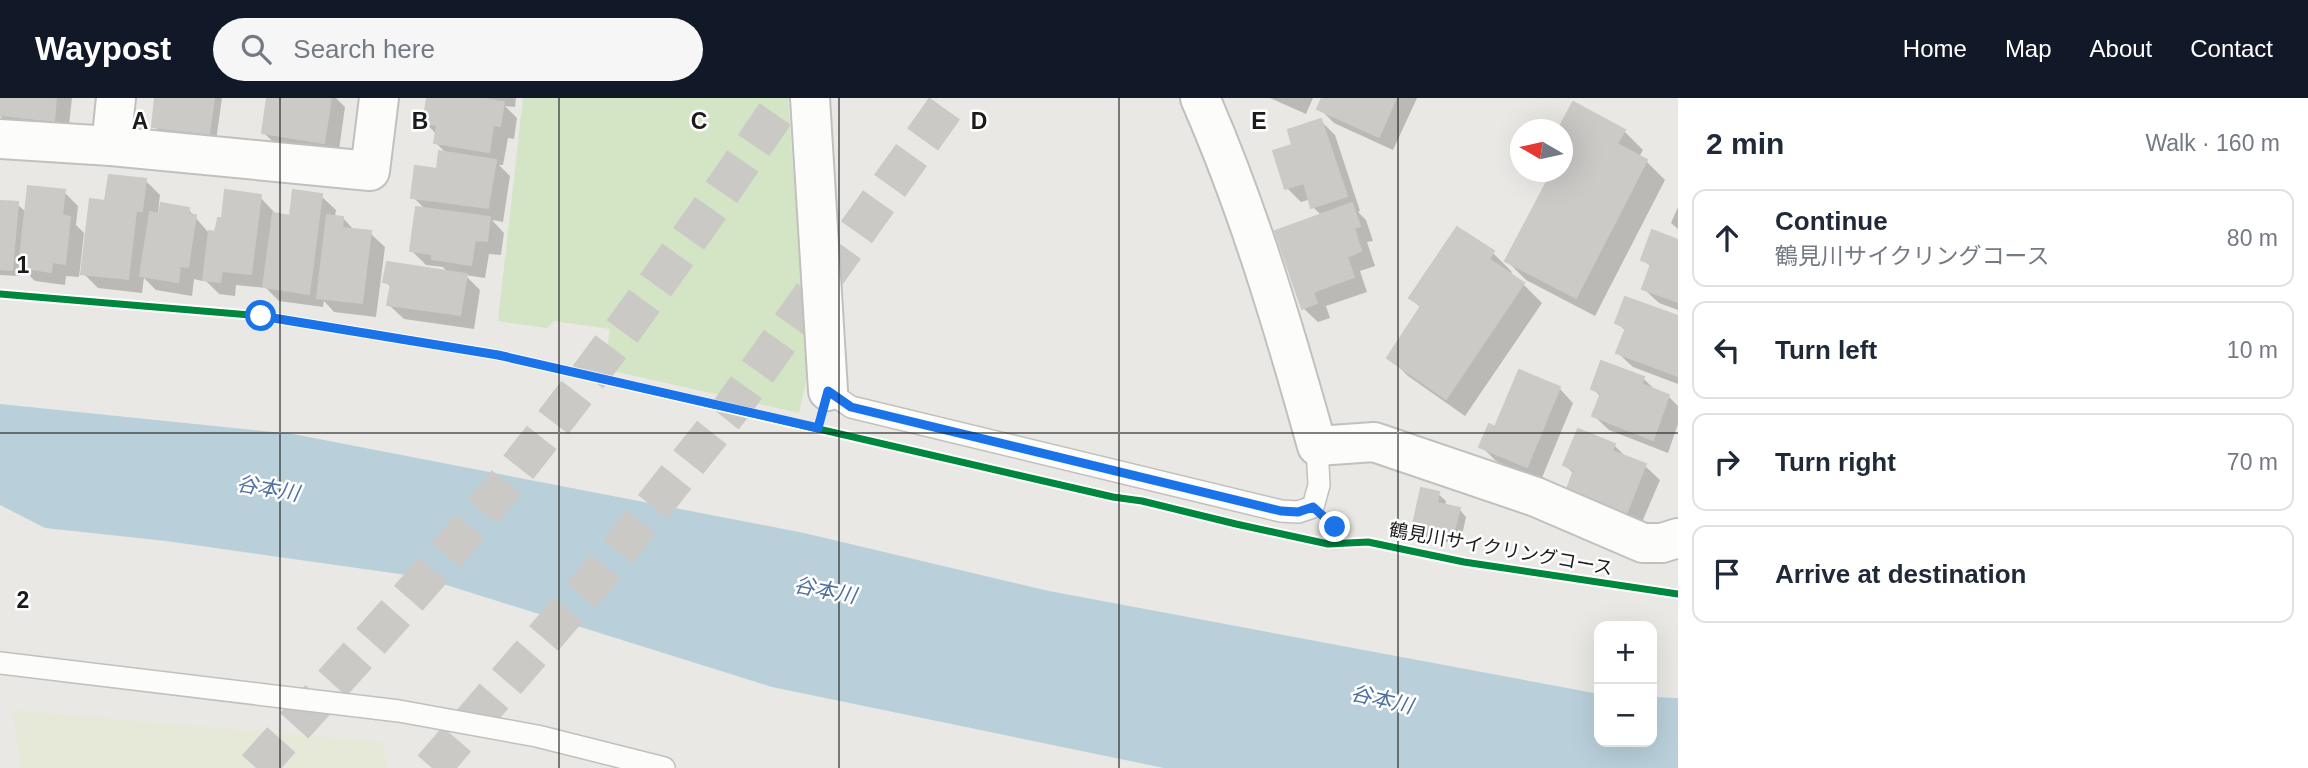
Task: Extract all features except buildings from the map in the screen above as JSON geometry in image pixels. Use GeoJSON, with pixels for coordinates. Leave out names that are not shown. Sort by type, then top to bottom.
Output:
{"type":"FeatureCollection","features":[{"type":"Feature","properties":{"kind":"street"},"geometry":{"type":"LineString","coordinates":[[111,146],[116,98]]}},
{"type":"Feature","properties":{"kind":"street"},"geometry":{"type":"LineString","coordinates":[[0,139],[111,146],[370,171],[379,98]]}},
{"type":"Feature","properties":{"kind":"street"},"geometry":{"type":"LineString","coordinates":[[810,98],[828,391]]}},
{"type":"Feature","properties":{"kind":"street"},"geometry":{"type":"LineString","coordinates":[[1200,98],[1223,150],[1266,275],[1317,446],[1374,442],[1536,497],[1643,543],[1662,543],[1678,538]]}},
{"type":"Feature","properties":{"kind":"lane"},"geometry":{"type":"LineString","coordinates":[[828,391],[851,407],[1281,511],[1298,512],[1313,507],[1319,485],[1317,446]]}},
{"type":"Feature","properties":{"kind":"lane"},"geometry":{"type":"LineString","coordinates":[[0,663],[399,711],[537,736],[664,768]]}},
{"type":"Feature","properties":{"kind":"green space"},"geometry":{"type":"Polygon","coordinates":[[[523,98],[788,98],[808,371],[799,413],[604,369],[610,329],[554,321],[547,328],[498,321],[523,98]]]}},
{"type":"Feature","properties":{"kind":"green space"},"geometry":{"type":"Polygon","coordinates":[[[12,710],[383,742],[387,768],[21,768],[12,710]]]}},
{"type":"Feature","properties":{"kind":"water","name":"谷本川"},"geometry":{"type":"Polygon","coordinates":[[[0,404],[293,434],[804,533],[1049,591],[1594,693],[1594,747],[1657,747],[1657,697],[1678,698],[1678,768],[1164,768],[772,687],[421,577],[166,541],[45,528],[0,505],[0,404]]]}},
{"type":"Feature","properties":{"kind":"tunnel"},"geometry":{"type":"LineString","coordinates":[[256,768],[380,631],[538,442],[647,297],[786,98]]}},
{"type":"Feature","properties":{"kind":"tunnel"},"geometry":{"type":"LineString","coordinates":[[432,768],[605,567],[733,406],[952,98]]}},
{"type":"Feature","properties":{"kind":"cycle path","name":"鶴見川サイクリングコース"},"geometry":{"type":"LineString","coordinates":[[0,294],[261,316],[498,355],[1328,544],[1368,542],[1464,562],[1678,594]]}},
{"type":"Feature","properties":{"kind":"route"},"geometry":{"type":"LineString","coordinates":[[261,316],[498,355],[818,428],[828,391],[851,407],[1281,511],[1298,512],[1313,507],[1335,527]]}}]}
